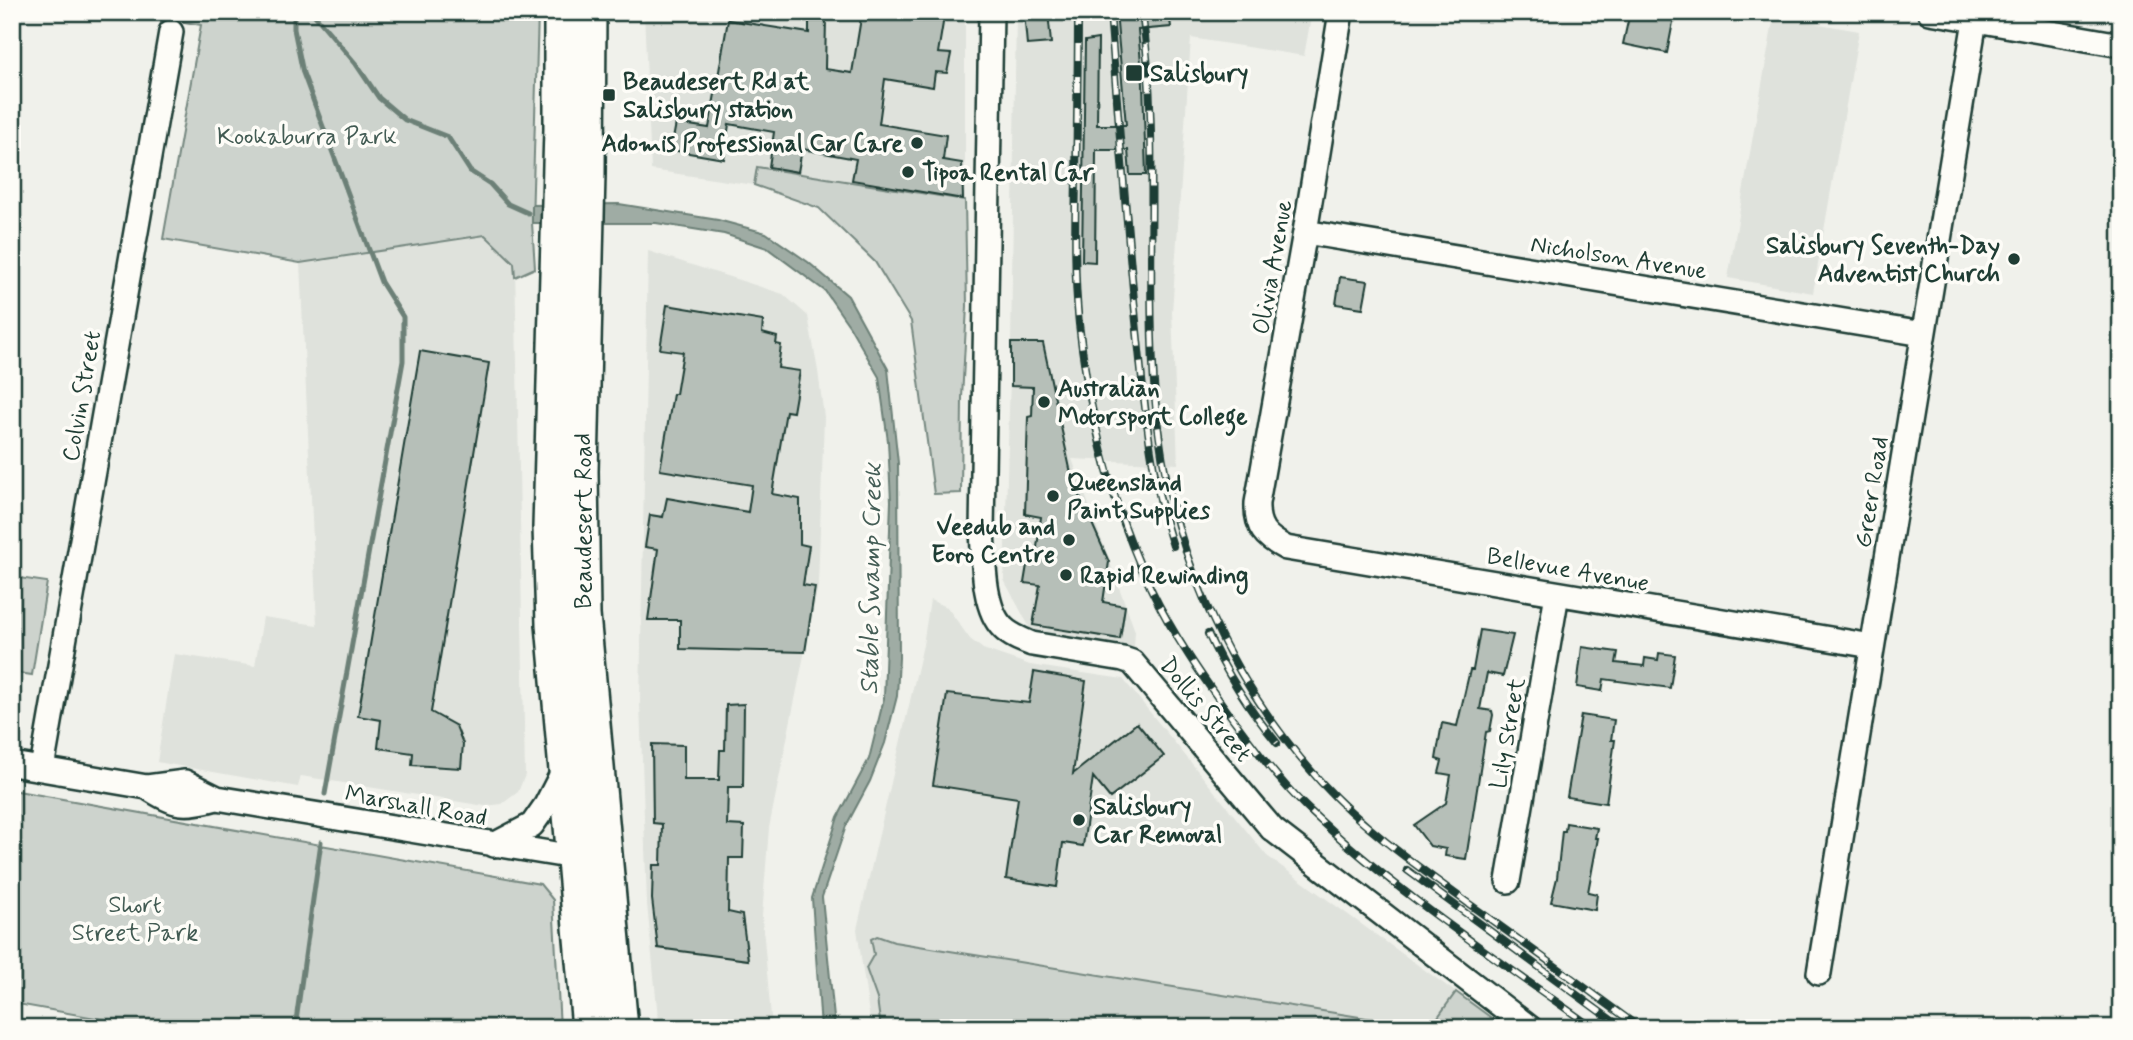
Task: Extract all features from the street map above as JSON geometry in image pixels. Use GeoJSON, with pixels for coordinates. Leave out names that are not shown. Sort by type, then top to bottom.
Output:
{"type":"FeatureCollection","features":[{"type":"Feature","properties":{"kind":"highway","name":"Beaudesert Road"},"geometry":{"type":"LineString","coordinates":[[561,12],[574,174]]}},
{"type":"Feature","properties":{"kind":"highway","name":"Beaudesert Road"},"geometry":{"type":"LineString","coordinates":[[589,12],[574,174],[571,257],[550,527],[554,624],[567,764],[590,860],[621,1028]]}},
{"type":"Feature","properties":{"kind":"highway","name":"Beaudesert Road"},"geometry":{"type":"LineString","coordinates":[[571,257],[581,471],[590,860],[589,1028]]}},
{"type":"Feature","properties":{"kind":"street","name":"Dollis Street"},"geometry":{"type":"LineString","coordinates":[[991,12],[982,530],[985,578],[991,608],[1002,628],[1018,639],[1132,663],[1272,829],[1530,1028]]}},
{"type":"Feature","properties":{"kind":"street","name":"Olivia Avenue"},"geometry":{"type":"LineString","coordinates":[[1262,531],[1256,518],[1257,503],[1306,232],[1341,12]]}},
{"type":"Feature","properties":{"kind":"street"},"geometry":{"type":"LineString","coordinates":[[1930,12],[2121,45]]}},
{"type":"Feature","properties":{"kind":"street","name":"Greer Road"},"geometry":{"type":"LineString","coordinates":[[1819,973],[1975,20]]}},
{"type":"Feature","properties":{"kind":"street","name":"Colvin Street"},"geometry":{"type":"LineString","coordinates":[[42,768],[171,32]]}},
{"type":"Feature","properties":{"kind":"street","name":"Nicholson Avenue"},"geometry":{"type":"LineString","coordinates":[[1306,232],[1923,334]]}},
{"type":"Feature","properties":{"kind":"street","name":"Bellevue Avenue"},"geometry":{"type":"LineString","coordinates":[[1262,531],[1271,540],[1286,548],[1872,646]]}},
{"type":"Feature","properties":{"kind":"street","name":"Lily Street"},"geometry":{"type":"LineString","coordinates":[[1508,881],[1557,594]]}},
{"type":"Feature","properties":{"kind":"street","name":"Marshall Road"},"geometry":{"type":"LineString","coordinates":[[12,764],[147,787],[181,805],[217,799],[590,860]]}},
{"type":"Feature","properties":{"kind":"street"},"geometry":{"type":"LineString","coordinates":[[494,845],[532,825],[546,805],[567,764]]}},
{"type":"Feature","properties":{"kind":"shaded area"},"geometry":{"type":"Polygon","coordinates":[[[644,12],[965,12],[965,200],[758,167],[754,185],[651,170],[644,12]]]}},
{"type":"Feature","properties":{"kind":"shaded area"},"geometry":{"type":"Polygon","coordinates":[[[1016,12],[1312,12],[1304,56],[1191,38],[1172,312],[1178,464],[1072,459],[1135,631],[1134,647],[1031,630],[1004,580],[1016,12]]]}},
{"type":"Feature","properties":{"kind":"shaded area"},"geometry":{"type":"Polygon","coordinates":[[[1774,16],[1859,31],[1813,293],[1728,278],[1774,16]]]}},
{"type":"Feature","properties":{"kind":"shaded area"},"geometry":{"type":"Polygon","coordinates":[[[619,204],[718,220],[766,233],[808,262],[848,296],[888,369],[898,463],[897,696],[885,743],[870,781],[846,826],[822,897],[835,1028],[821,1028],[812,898],[838,817],[869,759],[884,698],[891,501],[888,441],[879,377],[825,291],[767,248],[724,234],[656,223],[532,223],[532,205],[619,204]]]}},
{"type":"Feature","properties":{"kind":"shaded area"},"geometry":{"type":"Polygon","coordinates":[[[485,235],[515,263],[525,775],[518,792],[502,804],[485,806],[301,776],[298,787],[157,762],[174,654],[255,666],[263,617],[317,625],[300,263],[485,235]]]}},
{"type":"Feature","properties":{"kind":"shaded area"},"geometry":{"type":"Polygon","coordinates":[[[648,251],[783,294],[808,316],[818,371],[824,417],[818,586],[769,828],[762,916],[772,1028],[659,1028],[647,904],[640,703],[648,251]]]}},
{"type":"Feature","properties":{"kind":"shaded area","name":"Salisbury Car Removal"},"geometry":{"type":"Polygon","coordinates":[[[930,600],[947,607],[970,639],[983,649],[1030,665],[1123,679],[1267,856],[1505,1028],[871,1028],[857,929],[923,645],[930,600]]]}},
{"type":"Feature","properties":{"kind":"green space","name":"Kookaburra Park"},"geometry":{"type":"Polygon","coordinates":[[[130,12],[538,12],[532,223],[535,268],[515,277],[514,263],[485,235],[300,263],[163,239],[201,25],[130,12]]]}},
{"type":"Feature","properties":{"kind":"green space"},"geometry":{"type":"Polygon","coordinates":[[[757,167],[965,200],[967,306],[961,493],[934,494],[911,321],[875,262],[819,208],[754,185],[757,167]]]}},
{"type":"Feature","properties":{"kind":"green space"},"geometry":{"type":"Polygon","coordinates":[[[12,577],[47,582],[32,675],[12,672],[12,577]]]}},
{"type":"Feature","properties":{"kind":"green space","name":"Short Street Park"},"geometry":{"type":"Polygon","coordinates":[[[12,790],[540,884],[553,900],[560,1028],[151,1028],[12,1003],[12,790]]]}},
{"type":"Feature","properties":{"kind":"green space"},"geometry":{"type":"Polygon","coordinates":[[[877,936],[894,942],[1428,1028],[881,1028],[877,999],[866,968],[874,954],[871,939],[877,936]]]}},
{"type":"Feature","properties":{"kind":"green space"},"geometry":{"type":"Polygon","coordinates":[[[1456,992],[1497,1022],[1494,1028],[1430,1028],[1456,992]]]}},
{"type":"Feature","properties":{"kind":"building"},"geometry":{"type":"Polygon","coordinates":[[[862,12],[915,12],[944,17],[938,53],[951,54],[947,73],[935,72],[933,87],[885,79],[879,124],[946,135],[943,160],[962,163],[963,199],[852,180],[856,159],[802,149],[798,172],[769,167],[774,132],[729,124],[724,159],[671,150],[676,123],[709,128],[728,20],[809,33],[809,18],[826,18],[825,69],[852,73],[862,12]]]}},
{"type":"Feature","properties":{"kind":"building"},"geometry":{"type":"Polygon","coordinates":[[[1024,12],[1048,12],[1051,43],[1027,45],[1024,12]]]}},
{"type":"Feature","properties":{"kind":"building"},"geometry":{"type":"Polygon","coordinates":[[[1116,12],[1169,12],[1171,27],[1138,30],[1146,175],[1130,175],[1128,150],[1096,150],[1095,262],[1082,261],[1085,41],[1098,39],[1097,125],[1126,125],[1116,12]]]}},
{"type":"Feature","properties":{"kind":"building"},"geometry":{"type":"Polygon","coordinates":[[[1630,12],[1675,12],[1667,53],[1623,44],[1630,12]]]}},
{"type":"Feature","properties":{"kind":"building"},"geometry":{"type":"Polygon","coordinates":[[[1340,277],[1368,281],[1363,308],[1336,304],[1340,277]]]}},
{"type":"Feature","properties":{"kind":"building"},"geometry":{"type":"Polygon","coordinates":[[[667,305],[763,321],[762,333],[777,337],[776,344],[781,345],[778,368],[800,371],[793,412],[786,411],[772,494],[800,499],[800,544],[809,546],[803,585],[815,587],[805,652],[680,649],[680,620],[648,620],[658,549],[645,547],[650,515],[663,517],[667,498],[748,512],[752,485],[660,470],[683,352],[660,349],[667,305]]]}},
{"type":"Feature","properties":{"kind":"building"},"geometry":{"type":"Polygon","coordinates":[[[1011,343],[1043,343],[1072,478],[1109,562],[1103,602],[1125,606],[1120,639],[1033,625],[1040,585],[1024,583],[1029,553],[1036,555],[1041,517],[1025,514],[1028,417],[1032,416],[1033,387],[1011,386],[1011,343]]]}},
{"type":"Feature","properties":{"kind":"building"},"geometry":{"type":"Polygon","coordinates":[[[420,351],[489,363],[431,712],[456,726],[463,744],[461,768],[412,765],[413,753],[378,748],[381,720],[358,716],[420,351]]]}},
{"type":"Feature","properties":{"kind":"building"},"geometry":{"type":"Polygon","coordinates":[[[1480,630],[1513,635],[1503,676],[1487,673],[1480,709],[1492,711],[1493,715],[1490,731],[1486,732],[1466,859],[1445,856],[1446,849],[1430,846],[1414,825],[1446,803],[1451,775],[1439,773],[1442,761],[1436,759],[1442,723],[1457,726],[1470,670],[1473,670],[1480,630]]]}},
{"type":"Feature","properties":{"kind":"building"},"geometry":{"type":"Polygon","coordinates":[[[1582,647],[1618,652],[1616,663],[1644,666],[1645,658],[1658,660],[1659,653],[1675,655],[1670,688],[1604,679],[1602,691],[1577,687],[1582,647]]]}},
{"type":"Feature","properties":{"kind":"building"},"geometry":{"type":"Polygon","coordinates":[[[1034,672],[1086,681],[1073,774],[1137,723],[1164,756],[1110,798],[1093,777],[1083,846],[1063,843],[1057,887],[1006,879],[1018,798],[933,785],[947,694],[1029,703],[1034,672]]]}},
{"type":"Feature","properties":{"kind":"building"},"geometry":{"type":"Polygon","coordinates":[[[744,704],[743,787],[728,787],[727,825],[744,826],[743,858],[729,858],[728,912],[742,915],[748,960],[658,948],[652,899],[653,865],[661,865],[662,824],[653,823],[652,744],[684,745],[684,780],[719,780],[720,750],[725,750],[726,705],[744,704]]]}},
{"type":"Feature","properties":{"kind":"building"},"geometry":{"type":"Polygon","coordinates":[[[1581,715],[1614,720],[1611,740],[1615,740],[1606,803],[1567,797],[1581,715]]]}},
{"type":"Feature","properties":{"kind":"building"},"geometry":{"type":"Polygon","coordinates":[[[1566,823],[1597,828],[1595,838],[1598,838],[1588,892],[1597,894],[1595,910],[1551,902],[1557,878],[1562,831],[1565,831],[1566,823]]]}},
{"type":"Feature","properties":{"kind":"waterway"},"geometry":{"type":"LineString","coordinates":[[294,12],[294,29],[303,73],[381,282],[403,317],[403,361],[325,794]]}},
{"type":"Feature","properties":{"kind":"waterway","name":"Stable Swamp Creek"},"geometry":{"type":"LineString","coordinates":[[312,12],[356,64],[379,98],[405,120],[448,137],[470,171],[490,184],[508,204],[528,213]]}},
{"type":"Feature","properties":{"kind":"waterway"},"geometry":{"type":"LineString","coordinates":[[295,1028],[321,842]]}},
{"type":"Feature","properties":{"kind":"railway"},"geometry":{"type":"LineString","coordinates":[[1078,12],[1075,251],[1077,306],[1083,358],[1104,460],[1125,526],[1151,589],[1189,656],[1233,719],[1277,776],[1307,808],[1410,896],[1593,1028]]}},
{"type":"Feature","properties":{"kind":"railway"},"geometry":{"type":"LineString","coordinates":[[1110,12],[1145,406],[1158,491],[1173,546]]}},
{"type":"Feature","properties":{"kind":"railway"},"geometry":{"type":"LineString","coordinates":[[1142,12],[1150,108],[1152,349],[1161,450],[1172,503],[1187,554],[1229,651],[1286,741],[1338,800],[1413,863],[1640,1028]]}},
{"type":"Feature","properties":{"kind":"railway"},"geometry":{"type":"LineString","coordinates":[[1208,634],[1239,691],[1277,743]]}},
{"type":"Feature","properties":{"kind":"railway"},"geometry":{"type":"LineString","coordinates":[[1407,870],[1622,1028]]}},
{"type":"Feature","properties":{"kind":"place","name":"Salisbury"},"geometry":{"type":"Point","coordinates":[1134,73]}},
{"type":"Feature","properties":{"kind":"place","name":"Beaudesert Rd at Salisbury station"},"geometry":{"type":"Point","coordinates":[609,95]}},
{"type":"Feature","properties":{"kind":"place","name":"Adomis Professional Car Care"},"geometry":{"type":"Point","coordinates":[917,143]}},
{"type":"Feature","properties":{"kind":"place","name":"Tipoa Rental Car"},"geometry":{"type":"Point","coordinates":[908,172]}},
{"type":"Feature","properties":{"kind":"place","name":"Salisbury Seventh-Day Adventist Church"},"geometry":{"type":"Point","coordinates":[2014,259]}},
{"type":"Feature","properties":{"kind":"place","name":"Australian Motorsport College"},"geometry":{"type":"Point","coordinates":[1044,402]}},
{"type":"Feature","properties":{"kind":"place","name":"Queensland Paint Supplies"},"geometry":{"type":"Point","coordinates":[1053,496]}},
{"type":"Feature","properties":{"kind":"place","name":"Veedub and Eoro Centre"},"geometry":{"type":"Point","coordinates":[1069,540]}},
{"type":"Feature","properties":{"kind":"place","name":"Rapid Rewinding"},"geometry":{"type":"Point","coordinates":[1066,575]}},
{"type":"Feature","properties":{"kind":"place","name":"Salisbury Car Removal"},"geometry":{"type":"Point","coordinates":[1079,820]}}]}
